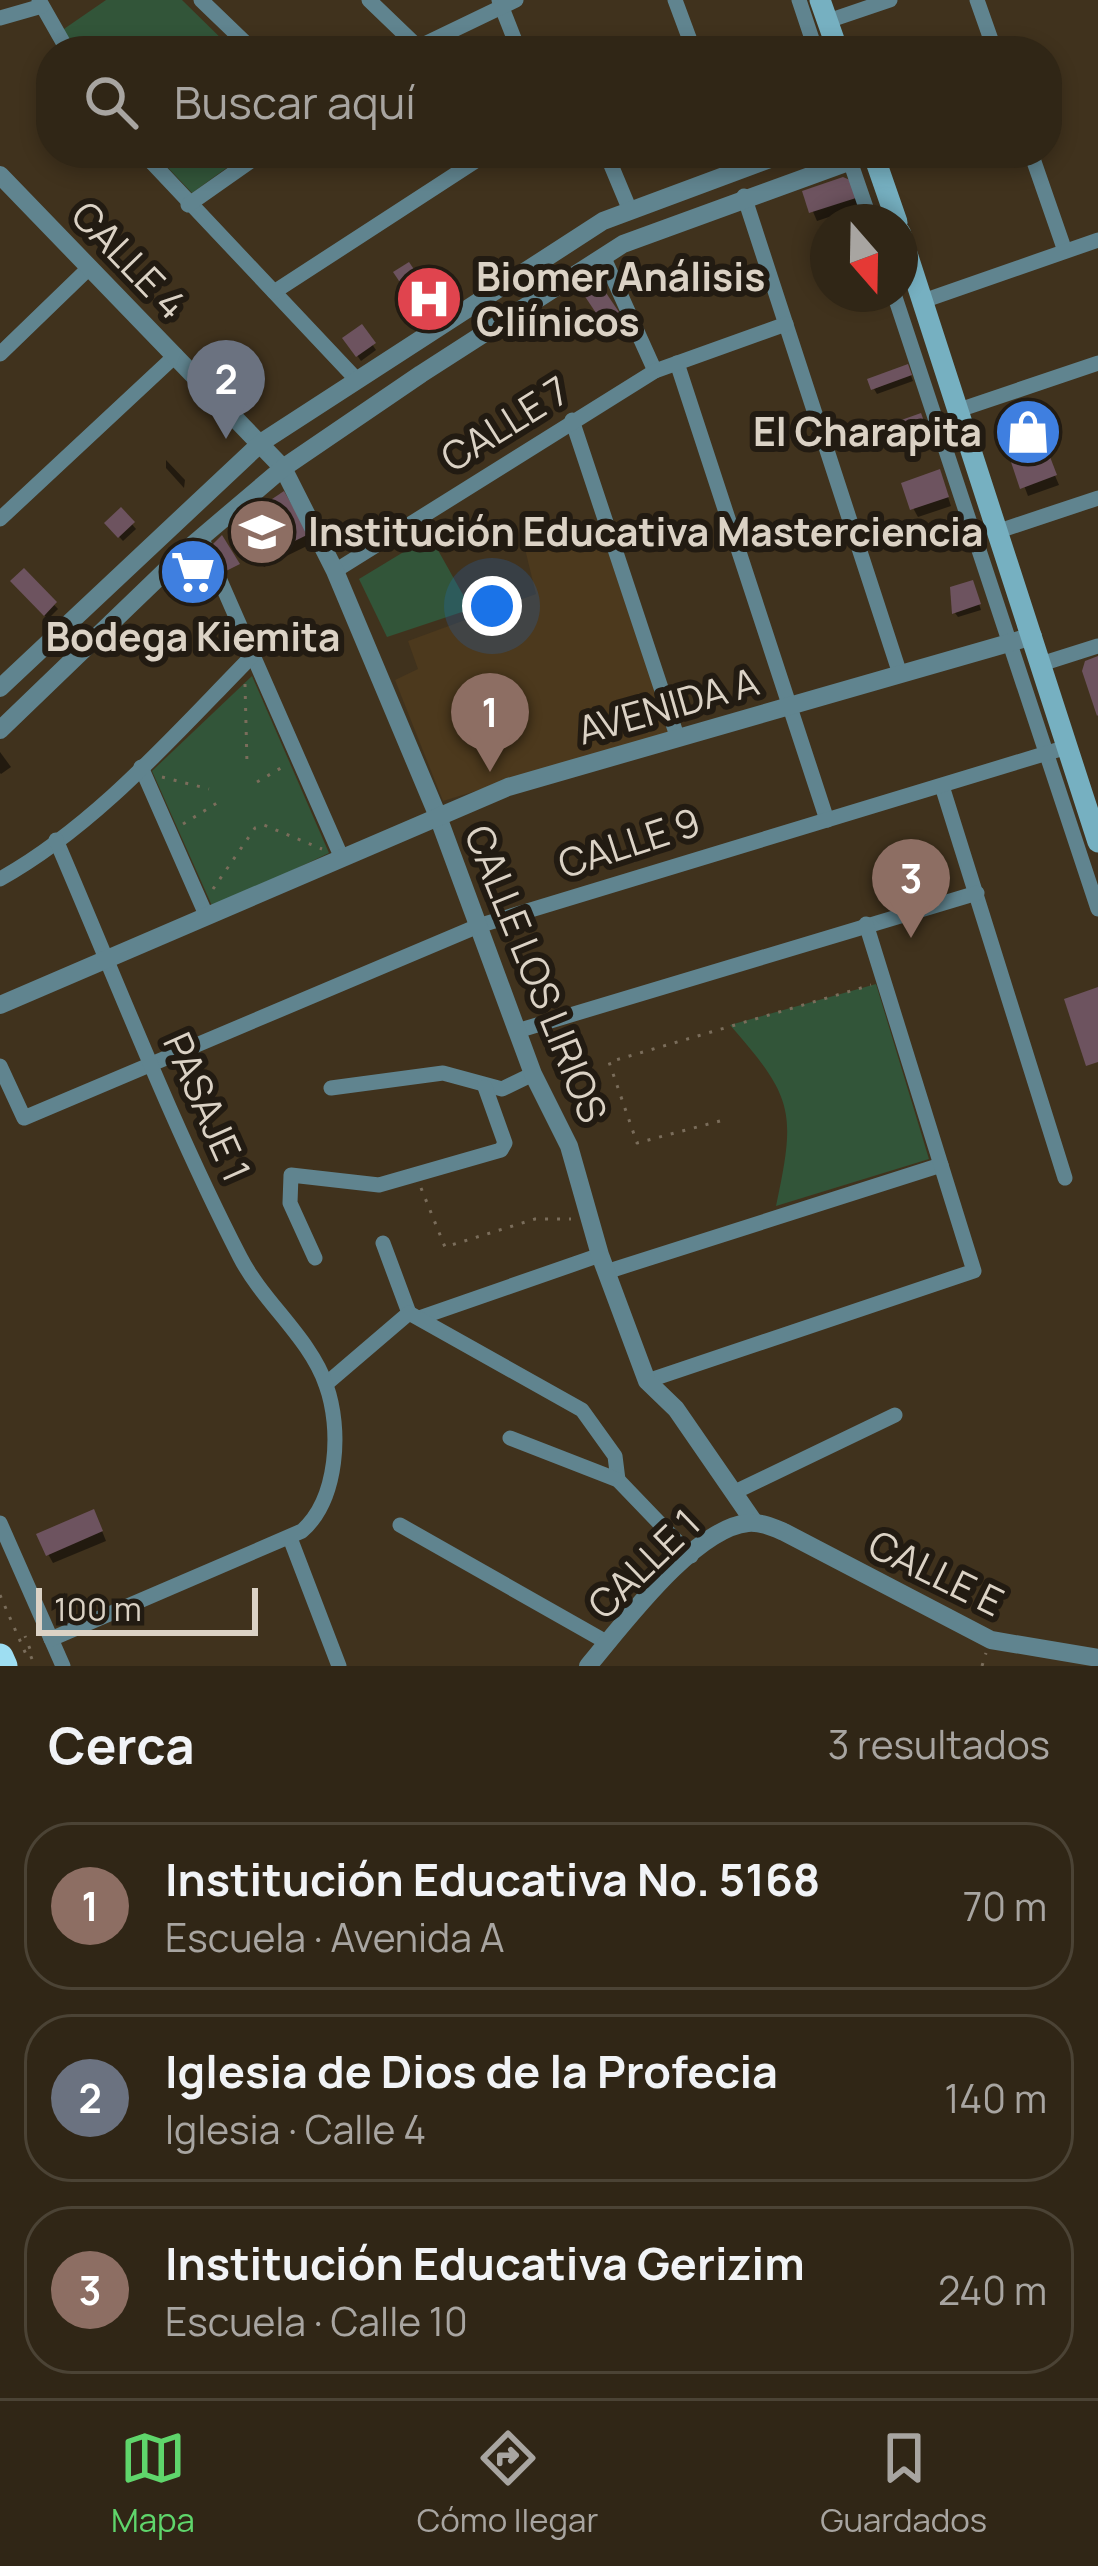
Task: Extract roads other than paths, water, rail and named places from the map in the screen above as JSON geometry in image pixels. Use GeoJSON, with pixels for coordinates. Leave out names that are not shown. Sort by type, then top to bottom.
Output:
{"type":"FeatureCollection","features":[{"type":"Feature","properties":{"kind":"highway"},"geometry":{"type":"LineString","coordinates":[[0,1658],[4,1666]]}},
{"type":"Feature","properties":{"kind":"main road"},"geometry":{"type":"LineString","coordinates":[[878,168],[890,204]]}},
{"type":"Feature","properties":{"kind":"main road"},"geometry":{"type":"LineString","coordinates":[[918,286],[999,531],[1022,639],[1041,664],[1057,750],[1098,842]]}},
{"type":"Feature","properties":{"kind":"street"},"geometry":{"type":"LineString","coordinates":[[201,0],[238,36]]}},
{"type":"Feature","properties":{"kind":"street"},"geometry":{"type":"LineString","coordinates":[[368,0],[404,36]]}},
{"type":"Feature","properties":{"kind":"street"},"geometry":{"type":"LineString","coordinates":[[675,0],[688,36]]}},
{"type":"Feature","properties":{"kind":"street"},"geometry":{"type":"LineString","coordinates":[[799,0],[811,36]]}},
{"type":"Feature","properties":{"kind":"street"},"geometry":{"type":"LineString","coordinates":[[824,10],[890,0]]}},
{"type":"Feature","properties":{"kind":"street"},"geometry":{"type":"LineString","coordinates":[[977,0],[990,36]]}},
{"type":"Feature","properties":{"kind":"street"},"geometry":{"type":"LineString","coordinates":[[441,36],[505,2],[515,36]]}},
{"type":"Feature","properties":{"kind":"street"},"geometry":{"type":"LineString","coordinates":[[0,18],[41,3],[60,36]]}},
{"type":"Feature","properties":{"kind":"street"},"geometry":{"type":"LineString","coordinates":[[155,168],[357,380]]}},
{"type":"Feature","properties":{"kind":"street"},"geometry":{"type":"LineString","coordinates":[[188,206],[241,168]]}},
{"type":"Feature","properties":{"kind":"street"},"geometry":{"type":"LineString","coordinates":[[274,292],[465,168]]}},
{"type":"Feature","properties":{"kind":"street"},"geometry":{"type":"LineString","coordinates":[[612,168],[628,208]]}},
{"type":"Feature","properties":{"kind":"street"},"geometry":{"type":"LineString","coordinates":[[0,688],[262,442],[573,238],[628,208],[721,168]]}},
{"type":"Feature","properties":{"kind":"street"},"geometry":{"type":"LineString","coordinates":[[0,730],[201,538],[283,467],[603,256],[744,196],[829,168]]}},
{"type":"Feature","properties":{"kind":"street"},"geometry":{"type":"LineString","coordinates":[[852,168],[865,204]]}},
{"type":"Feature","properties":{"kind":"street"},"geometry":{"type":"LineString","coordinates":[[1036,168],[1065,251]]}},
{"type":"Feature","properties":{"kind":"street","name":"CALLE 4"},"geometry":{"type":"LineString","coordinates":[[0,176],[262,442]]}},
{"type":"Feature","properties":{"kind":"street"},"geometry":{"type":"LineString","coordinates":[[744,196],[900,674]]}},
{"type":"Feature","properties":{"kind":"street"},"geometry":{"type":"LineString","coordinates":[[923,301],[1098,240]]}},
{"type":"Feature","properties":{"kind":"street"},"geometry":{"type":"LineString","coordinates":[[603,256],[655,370]]}},
{"type":"Feature","properties":{"kind":"street"},"geometry":{"type":"LineString","coordinates":[[2,347],[90,267]]}},
{"type":"Feature","properties":{"kind":"street"},"geometry":{"type":"LineString","coordinates":[[902,312],[1022,639],[1057,750],[1098,909]]}},
{"type":"Feature","properties":{"kind":"street","name":"CALLE 7"},"geometry":{"type":"LineString","coordinates":[[335,571],[655,370],[786,324]]}},
{"type":"Feature","properties":{"kind":"street"},"geometry":{"type":"LineString","coordinates":[[0,518],[176,355]]}},
{"type":"Feature","properties":{"kind":"street"},"geometry":{"type":"LineString","coordinates":[[677,362],[827,820]]}},
{"type":"Feature","properties":{"kind":"street"},"geometry":{"type":"LineString","coordinates":[[959,410],[1098,363]]}},
{"type":"Feature","properties":{"kind":"street"},"geometry":{"type":"LineString","coordinates":[[572,420],[677,736]]}},
{"type":"Feature","properties":{"kind":"street","name":"CALLE LOS LIRIOS"},"geometry":{"type":"LineString","coordinates":[[262,442],[283,467],[335,571],[436,814],[533,1074],[568,1146],[603,1263],[647,1381],[676,1409],[754,1522]]}},
{"type":"Feature","properties":{"kind":"street"},"geometry":{"type":"LineString","coordinates":[[999,531],[1098,498]]}},
{"type":"Feature","properties":{"kind":"street"},"geometry":{"type":"LineString","coordinates":[[201,538],[249,660],[341,856]]}},
{"type":"Feature","properties":{"kind":"street","name":"AVENIDA A"},"geometry":{"type":"LineString","coordinates":[[0,1006],[204,911],[436,814],[677,736],[1022,639]]}},
{"type":"Feature","properties":{"kind":"street"},"geometry":{"type":"LineString","coordinates":[[1041,664],[1098,646]]}},
{"type":"Feature","properties":{"kind":"street"},"geometry":{"type":"LineString","coordinates":[[0,879],[142,769],[249,660]]}},
{"type":"Feature","properties":{"kind":"street","name":"CALLE 9"},"geometry":{"type":"LineString","coordinates":[[0,1066],[24,1118],[478,926],[1057,750]]}},
{"type":"Feature","properties":{"kind":"street"},"geometry":{"type":"LineString","coordinates":[[142,769],[204,911]]}},
{"type":"Feature","properties":{"kind":"street"},"geometry":{"type":"LineString","coordinates":[[942,786],[1065,1178]]}},
{"type":"Feature","properties":{"kind":"street","name":"PASAJE 1"},"geometry":{"type":"LineString","coordinates":[[56,840],[243,1263],[326,1384]]}},
{"type":"Feature","properties":{"kind":"street"},"geometry":{"type":"LineString","coordinates":[[517,1031],[977,893]]}},
{"type":"Feature","properties":{"kind":"street"},"geometry":{"type":"LineString","coordinates":[[647,1381],[974,1271],[866,924]]}},
{"type":"Feature","properties":{"kind":"street"},"geometry":{"type":"LineString","coordinates":[[331,1088],[443,1073],[502,1090],[533,1074]]}},
{"type":"Feature","properties":{"kind":"street"},"geometry":{"type":"LineString","coordinates":[[315,1258],[290,1203],[291,1175],[379,1184],[504,1147],[485,1087]]}},
{"type":"Feature","properties":{"kind":"street"},"geometry":{"type":"LineString","coordinates":[[51,1639],[290,1538],[318,1514],[328,1488],[333,1422],[326,1384],[414,1315],[941,1165]]}},
{"type":"Feature","properties":{"kind":"street"},"geometry":{"type":"LineString","coordinates":[[382,1243],[414,1315],[582,1410],[615,1456],[619,1480]]}},
{"type":"Feature","properties":{"kind":"street"},"geometry":{"type":"LineString","coordinates":[[736,1491],[895,1415]]}},
{"type":"Feature","properties":{"kind":"street"},"geometry":{"type":"LineString","coordinates":[[510,1438],[619,1480],[691,1556]]}},
{"type":"Feature","properties":{"kind":"street","name":"CALLE 1"},"geometry":{"type":"LineString","coordinates":[[588,1666],[691,1556],[728,1528],[754,1522]]}},
{"type":"Feature","properties":{"kind":"street","name":"CALLE E"},"geometry":{"type":"LineString","coordinates":[[754,1522],[784,1532],[991,1640],[1098,1658]]}},
{"type":"Feature","properties":{"kind":"street"},"geometry":{"type":"LineString","coordinates":[[0,1523],[63,1666]]}},
{"type":"Feature","properties":{"kind":"street"},"geometry":{"type":"LineString","coordinates":[[400,1525],[608,1643]]}},
{"type":"Feature","properties":{"kind":"street"},"geometry":{"type":"LineString","coordinates":[[290,1538],[339,1666]]}},
{"type":"Feature","properties":{"kind":"place","name":"Biomer Análisis Cliínicos"},"geometry":{"type":"Point","coordinates":[429,299]}},
{"type":"Feature","properties":{"kind":"place","name":"El Charapita"},"geometry":{"type":"Point","coordinates":[1028,432]}},
{"type":"Feature","properties":{"kind":"place","name":"Iglesia de Dios de la Profecia"},"geometry":{"type":"Point","coordinates":[226,439]}},
{"type":"Feature","properties":{"kind":"place","name":"Institución Educativa Masterciencia"},"geometry":{"type":"Point","coordinates":[262,532]}},
{"type":"Feature","properties":{"kind":"place","name":"Bodega Kiemita"},"geometry":{"type":"Point","coordinates":[193,572]}},
{"type":"Feature","properties":{"kind":"place","name":"Institución Educativa No. 5168"},"geometry":{"type":"Point","coordinates":[490,772]}},
{"type":"Feature","properties":{"kind":"place","name":"Institución Educativa Gerizim"},"geometry":{"type":"Point","coordinates":[911,938]}}]}
